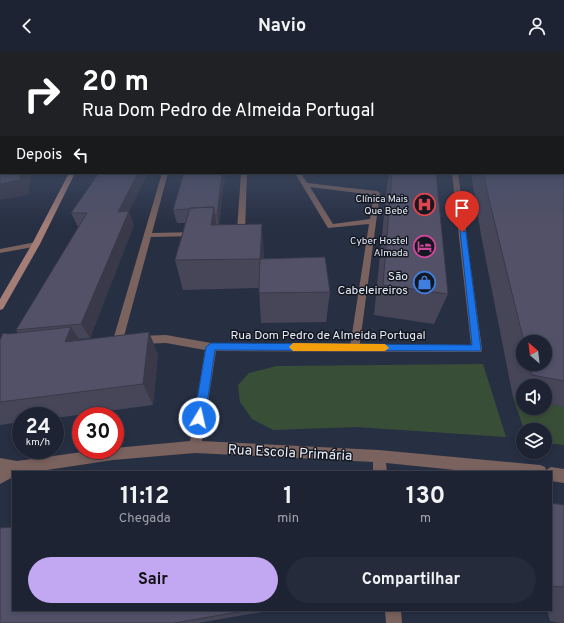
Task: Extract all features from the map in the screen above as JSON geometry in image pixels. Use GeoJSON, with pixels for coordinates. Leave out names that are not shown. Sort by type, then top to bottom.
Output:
{"type":"FeatureCollection","features":[{"type":"Feature","properties":{"kind":"main road"},"geometry":{"type":"LineString","coordinates":[[0,307],[36,244],[71,174]]}},
{"type":"Feature","properties":{"kind":"street"},"geometry":{"type":"LineString","coordinates":[[165,174],[147,235],[202,233]]}},
{"type":"Feature","properties":{"kind":"street"},"geometry":{"type":"LineString","coordinates":[[226,232],[242,232],[244,174]]}},
{"type":"Feature","properties":{"kind":"street"},"geometry":{"type":"LineString","coordinates":[[300,174],[299,176],[331,226],[373,221]]}},
{"type":"Feature","properties":{"kind":"street","name":"Rua Dom Pedro de Almeida Portugal"},"geometry":{"type":"LineString","coordinates":[[147,235],[114,340],[166,339],[211,347],[477,349],[455,174]]}},
{"type":"Feature","properties":{"kind":"street"},"geometry":{"type":"LineString","coordinates":[[305,185],[377,193],[354,347]]}},
{"type":"Feature","properties":{"kind":"street"},"geometry":{"type":"LineString","coordinates":[[0,251],[36,244]]}},
{"type":"Feature","properties":{"kind":"street"},"geometry":{"type":"LineString","coordinates":[[195,447],[211,347]]}},
{"type":"Feature","properties":{"kind":"street","name":"Rua Escola Primária"},"geometry":{"type":"LineString","coordinates":[[0,477],[17,468],[114,454],[195,447],[379,456],[530,471]]}},
{"type":"Feature","properties":{"kind":"street"},"geometry":{"type":"LineString","coordinates":[[379,456],[380,471]]}},
{"type":"Feature","properties":{"kind":"street","name":"Rua Escola Primária"},"geometry":{"type":"LineString","coordinates":[[0,464],[17,468]]}},
{"type":"Feature","properties":{"kind":"street"},"geometry":{"type":"LineString","coordinates":[[552,474],[564,476]]}},
{"type":"Feature","properties":{"kind":"street"},"geometry":{"type":"LineString","coordinates":[[393,611],[394,623]]}},
{"type":"Feature","properties":{"kind":"green space"},"geometry":{"type":"Polygon","coordinates":[[[483,364],[506,437],[356,427],[273,430],[252,419],[240,402],[238,385],[249,373],[276,366],[483,364]]]}},
{"type":"Feature","properties":{"kind":"green space"},"geometry":{"type":"Polygon","coordinates":[[[513,397],[516,398],[516,406],[513,397]]]}},
{"type":"Feature","properties":{"kind":"green space"},"geometry":{"type":"Polygon","coordinates":[[[552,404],[564,407],[564,445],[552,444],[552,423],[522,423],[519,415],[552,415],[552,404]]]}},
{"type":"Feature","properties":{"kind":"building"},"geometry":{"type":"Polygon","coordinates":[[[0,174],[21,174],[20,180],[0,184],[0,174]]]}},
{"type":"Feature","properties":{"kind":"building"},"geometry":{"type":"Polygon","coordinates":[[[98,174],[137,174],[118,212],[129,211],[81,324],[16,330],[87,213],[71,213],[98,174]]]}},
{"type":"Feature","properties":{"kind":"building"},"geometry":{"type":"Polygon","coordinates":[[[184,174],[222,174],[217,215],[215,216],[214,207],[173,210],[184,174]]]}},
{"type":"Feature","properties":{"kind":"building"},"geometry":{"type":"Polygon","coordinates":[[[392,174],[436,174],[448,294],[383,285],[392,174]]]}},
{"type":"Feature","properties":{"kind":"building"},"geometry":{"type":"Polygon","coordinates":[[[483,174],[564,174],[564,381],[532,375],[531,371],[552,371],[552,335],[522,335],[483,174]]]}},
{"type":"Feature","properties":{"kind":"building"},"geometry":{"type":"Polygon","coordinates":[[[214,207],[211,225],[262,224],[260,259],[175,260],[190,208],[214,207]]]}},
{"type":"Feature","properties":{"kind":"building"},"geometry":{"type":"Polygon","coordinates":[[[325,257],[330,292],[259,293],[260,259],[325,257]]]}},
{"type":"Feature","properties":{"kind":"building"},"geometry":{"type":"Polygon","coordinates":[[[71,327],[65,342],[149,332],[143,384],[0,402],[0,340],[3,333],[8,334],[71,327]]]}},
{"type":"Feature","properties":{"kind":"building"},"geometry":{"type":"Polygon","coordinates":[[[552,503],[564,505],[564,587],[552,586],[552,503]]]}},
{"type":"Feature","properties":{"kind":"building"},"geometry":{"type":"Polygon","coordinates":[[[12,527],[12,611],[244,611],[174,623],[0,623],[0,528],[12,527]]]}},
{"type":"Feature","properties":{"kind":"slow traffic"},"geometry":{"type":"LineString","coordinates":[[293,347],[385,348]]}},
{"type":"Feature","properties":{"kind":"place","name":"Clínica Mais Que Bebé"},"geometry":{"type":"Point","coordinates":[424,204]}},
{"type":"Feature","properties":{"kind":"place","name":"Cyber Hostel Almada"},"geometry":{"type":"Point","coordinates":[424,246]}},
{"type":"Feature","properties":{"kind":"place","name":"São Cabeleireiros"},"geometry":{"type":"Point","coordinates":[424,283]}},
{"type":"Feature","properties":{"kind":"route"},"geometry":{"type":"LineString","coordinates":[[199,418],[211,347],[477,349],[462,232]]}}]}
